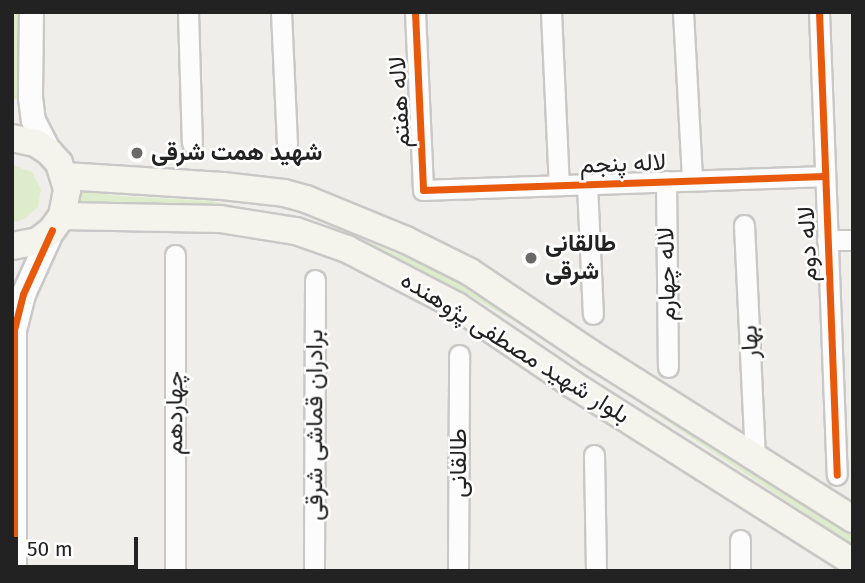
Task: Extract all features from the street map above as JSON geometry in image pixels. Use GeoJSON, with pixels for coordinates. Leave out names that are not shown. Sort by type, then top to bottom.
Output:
{"type":"FeatureCollection","features":[{"type":"Feature","properties":{"kind":"main road"},"geometry":{"type":"LineString","coordinates":[[12,138],[36,143],[49,152],[65,176],[67,190],[57,223],[38,241],[12,246]]}},
{"type":"Feature","properties":{"kind":"main road","name":"بلوار شهید مصطفی پژوهنده"},"geometry":{"type":"LineString","coordinates":[[65,176],[223,186],[284,193],[406,240],[470,272],[755,459],[853,519]]}},
{"type":"Feature","properties":{"kind":"main road","name":"بلوار شهید مصطفی پژوهنده"},"geometry":{"type":"LineString","coordinates":[[57,223],[220,219],[296,231],[347,249],[457,306],[572,384],[853,562]]}},
{"type":"Feature","properties":{"kind":"street"},"geometry":{"type":"LineString","coordinates":[[31,12],[30,97],[33,120],[49,152]]}},
{"type":"Feature","properties":{"kind":"street"},"geometry":{"type":"LineString","coordinates":[[188,12],[192,142]]}},
{"type":"Feature","properties":{"kind":"street"},"geometry":{"type":"LineString","coordinates":[[281,12],[287,146]]}},
{"type":"Feature","properties":{"kind":"street","name":"لاله هفتم"},"geometry":{"type":"LineString","coordinates":[[415,12],[423,190]]}},
{"type":"Feature","properties":{"kind":"street"},"geometry":{"type":"LineString","coordinates":[[551,12],[559,185]]}},
{"type":"Feature","properties":{"kind":"street"},"geometry":{"type":"LineString","coordinates":[[683,12],[692,180]]}},
{"type":"Feature","properties":{"kind":"street","name":"لاله دوم"},"geometry":{"type":"LineString","coordinates":[[818,12],[837,475]]}},
{"type":"Feature","properties":{"kind":"street","name":"لاله پنجم"},"geometry":{"type":"LineString","coordinates":[[423,190],[825,176]]}},
{"type":"Feature","properties":{"kind":"street","name":"لاله چهارم"},"geometry":{"type":"LineString","coordinates":[[666,181],[668,367]]}},
{"type":"Feature","properties":{"kind":"street"},"geometry":{"type":"LineString","coordinates":[[586,184],[593,314]]}},
{"type":"Feature","properties":{"kind":"street"},"geometry":{"type":"LineString","coordinates":[[15,571],[14,330],[23,294],[57,223]]}},
{"type":"Feature","properties":{"kind":"street","name":"بهار"},"geometry":{"type":"LineString","coordinates":[[744,225],[755,459]]}},
{"type":"Feature","properties":{"kind":"street"},"geometry":{"type":"LineString","coordinates":[[827,240],[853,240]]}},
{"type":"Feature","properties":{"kind":"street","name":"چهاردهم"},"geometry":{"type":"LineString","coordinates":[[175,255],[175,571]]}},
{"type":"Feature","properties":{"kind":"street","name":"برادران قماشی شرقی"},"geometry":{"type":"LineString","coordinates":[[314,571],[315,280]]}},
{"type":"Feature","properties":{"kind":"street","name":"طالقانی"},"geometry":{"type":"LineString","coordinates":[[458,571],[459,355]]}},
{"type":"Feature","properties":{"kind":"street"},"geometry":{"type":"LineString","coordinates":[[594,456],[596,571]]}},
{"type":"Feature","properties":{"kind":"street"},"geometry":{"type":"LineString","coordinates":[[740,540],[740,571]]}},
{"type":"Feature","properties":{"kind":"green space"},"geometry":{"type":"Polygon","coordinates":[[[12,12],[22,12],[23,99],[12,99],[12,12]]]}},
{"type":"Feature","properties":{"kind":"green space"},"geometry":{"type":"Polygon","coordinates":[[[12,165],[32,172],[41,189],[38,207],[24,219],[15,222],[12,221],[12,165]]]}},
{"type":"Feature","properties":{"kind":"green space"},"geometry":{"type":"Polygon","coordinates":[[[81,190],[117,196],[211,201],[287,216],[339,230],[434,269],[468,285],[646,397],[838,526],[853,537],[853,545],[531,331],[466,293],[370,247],[80,206],[78,194],[81,190]]]}},
{"type":"Feature","properties":{"kind":"cycle path"},"geometry":{"type":"LineString","coordinates":[[415,12],[423,190],[825,176]]}},
{"type":"Feature","properties":{"kind":"cycle path"},"geometry":{"type":"LineString","coordinates":[[819,12],[837,475]]}},
{"type":"Feature","properties":{"kind":"cycle path"},"geometry":{"type":"LineString","coordinates":[[14,571],[14,330],[23,294],[52,230]]}},
{"type":"Feature","properties":{"kind":"place","name":"شهید همت شرقی"},"geometry":{"type":"Point","coordinates":[137,153]}},
{"type":"Feature","properties":{"kind":"place","name":"طالقانی شرقی"},"geometry":{"type":"Point","coordinates":[531,258]}}]}
